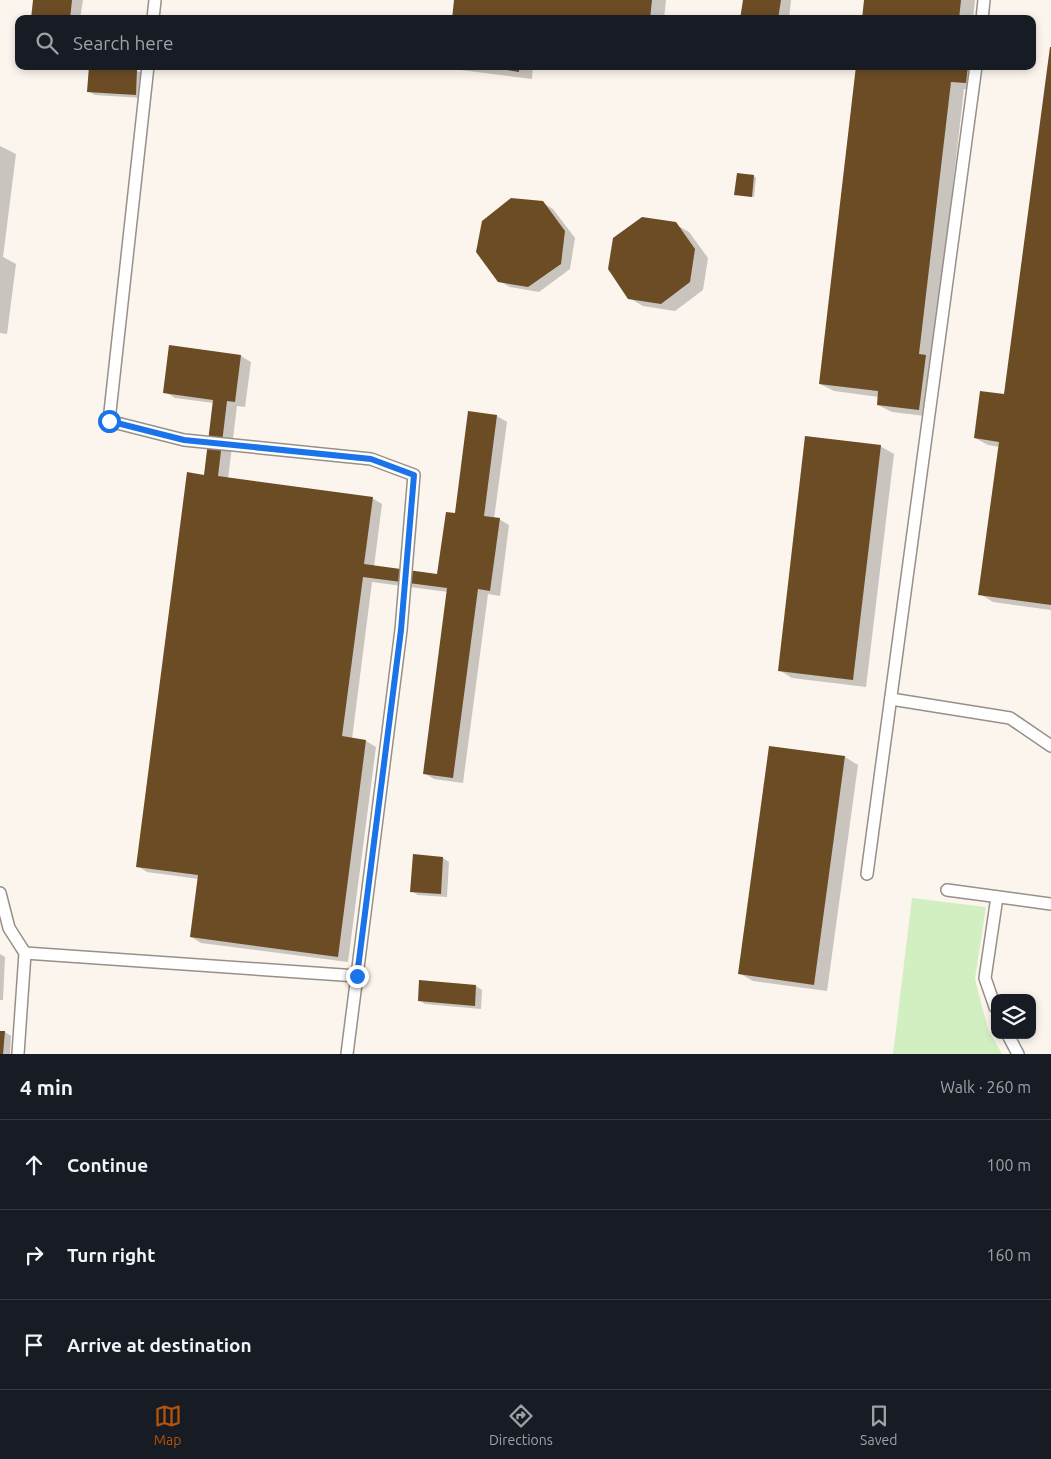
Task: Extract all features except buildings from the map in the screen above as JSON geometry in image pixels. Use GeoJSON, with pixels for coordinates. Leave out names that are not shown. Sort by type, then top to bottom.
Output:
{"type":"FeatureCollection","features":[{"type":"Feature","properties":{"kind":"lane"},"geometry":{"type":"LineString","coordinates":[[153,15],[155,0]]}},
{"type":"Feature","properties":{"kind":"lane"},"geometry":{"type":"LineString","coordinates":[[982,15],[984,0]]}},
{"type":"Feature","properties":{"kind":"lane"},"geometry":{"type":"LineString","coordinates":[[148,70],[109,421],[184,440],[371,459],[414,475],[401,630],[347,1054]]}},
{"type":"Feature","properties":{"kind":"lane"},"geometry":{"type":"LineString","coordinates":[[867,874],[975,70]]}},
{"type":"Feature","properties":{"kind":"lane"},"geometry":{"type":"LineString","coordinates":[[890,699],[1010,718],[1051,746]]}},
{"type":"Feature","properties":{"kind":"lane"},"geometry":{"type":"LineString","coordinates":[[947,890],[1051,904]]}},
{"type":"Feature","properties":{"kind":"lane"},"geometry":{"type":"LineString","coordinates":[[0,893],[5,927],[25,954],[18,1054]]}},
{"type":"Feature","properties":{"kind":"lane"},"geometry":{"type":"LineString","coordinates":[[991,995],[985,978],[996,897]]}},
{"type":"Feature","properties":{"kind":"lane"},"geometry":{"type":"LineString","coordinates":[[25,954],[357,976]]}},
{"type":"Feature","properties":{"kind":"lane"},"geometry":{"type":"LineString","coordinates":[[1010,1039],[1018,1054]]}},
{"type":"Feature","properties":{"kind":"green space"},"geometry":{"type":"Polygon","coordinates":[[[912,898],[986,907],[975,979],[991,1039],[994,1039],[1002,1054],[893,1054],[912,898]]]}},
{"type":"Feature","properties":{"kind":"route"},"geometry":{"type":"LineString","coordinates":[[109,421],[184,440],[371,459],[414,475],[401,630],[357,976]]}}]}
